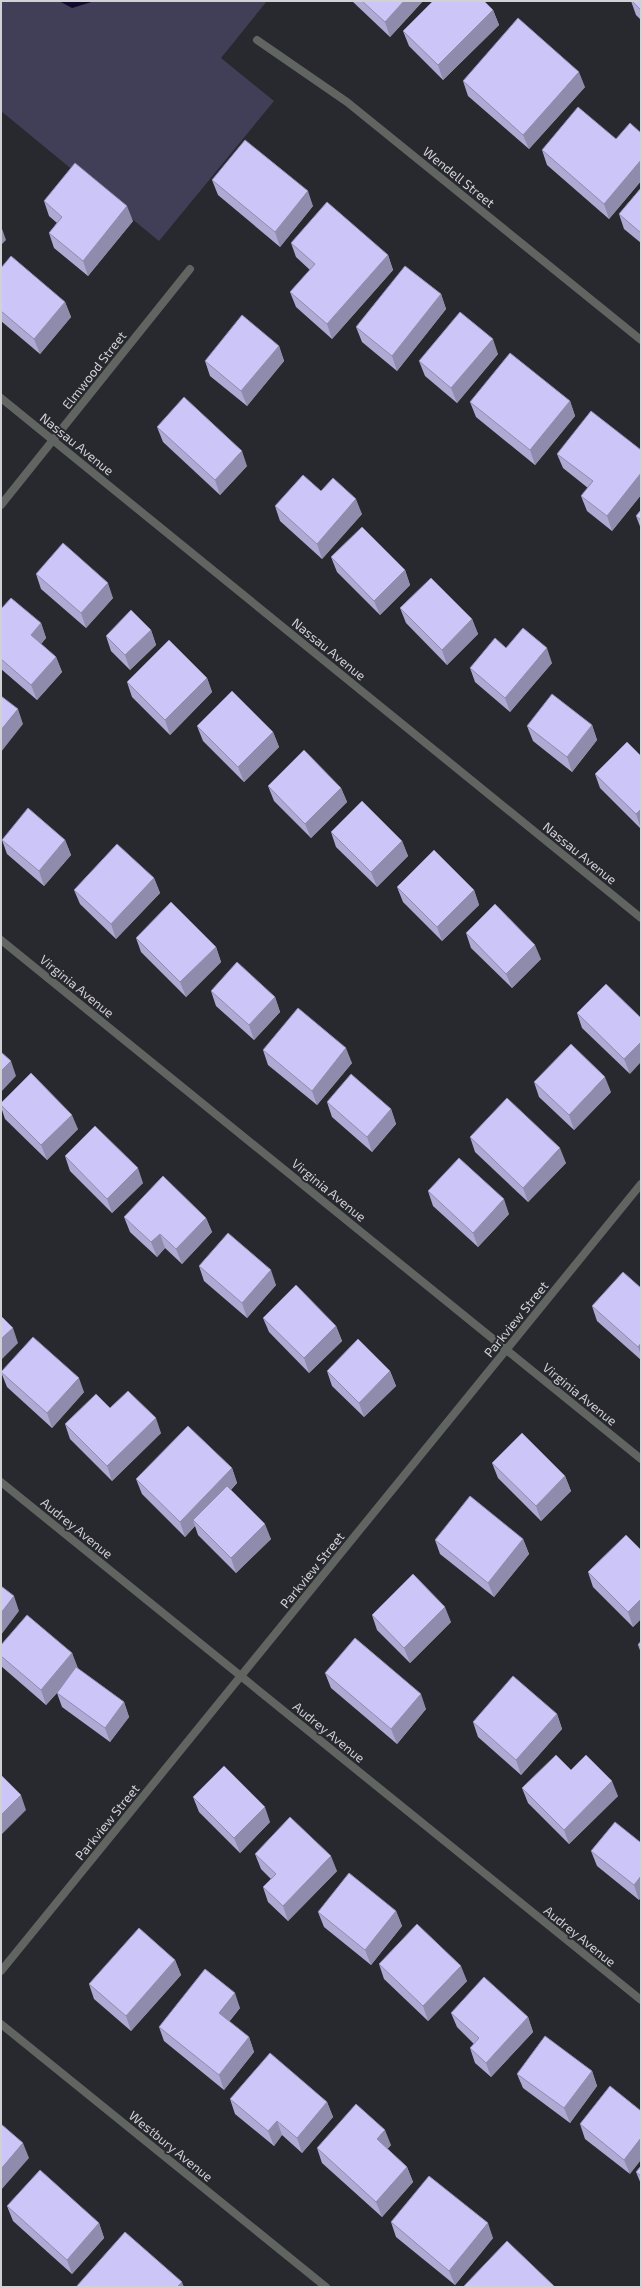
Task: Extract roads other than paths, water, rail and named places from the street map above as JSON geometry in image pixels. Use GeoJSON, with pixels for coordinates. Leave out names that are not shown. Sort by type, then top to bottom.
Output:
{"type":"FeatureCollection","features":[{"type":"Feature","properties":{"kind":"street","name":"Wendell Street"},"geometry":{"type":"LineString","coordinates":[[257,40],[347,102],[641,340]]}},
{"type":"Feature","properties":{"kind":"street","name":"Elmwood Street"},"geometry":{"type":"LineString","coordinates":[[1,504],[190,269]]}},
{"type":"Feature","properties":{"kind":"street","name":"Nassau Avenue"},"geometry":{"type":"LineString","coordinates":[[1,398],[641,918]]}},
{"type":"Feature","properties":{"kind":"street","name":"Virginia Avenue"},"geometry":{"type":"LineString","coordinates":[[1,940],[641,1459]]}},
{"type":"Feature","properties":{"kind":"street","name":"Parkview Street"},"geometry":{"type":"LineString","coordinates":[[1,1971],[641,1184]]}},
{"type":"Feature","properties":{"kind":"street","name":"Audrey Avenue"},"geometry":{"type":"LineString","coordinates":[[1,1482],[641,2000]]}},
{"type":"Feature","properties":{"kind":"street","name":"Westbury Avenue"},"geometry":{"type":"LineString","coordinates":[[1,2024],[326,2287]]}}]}
